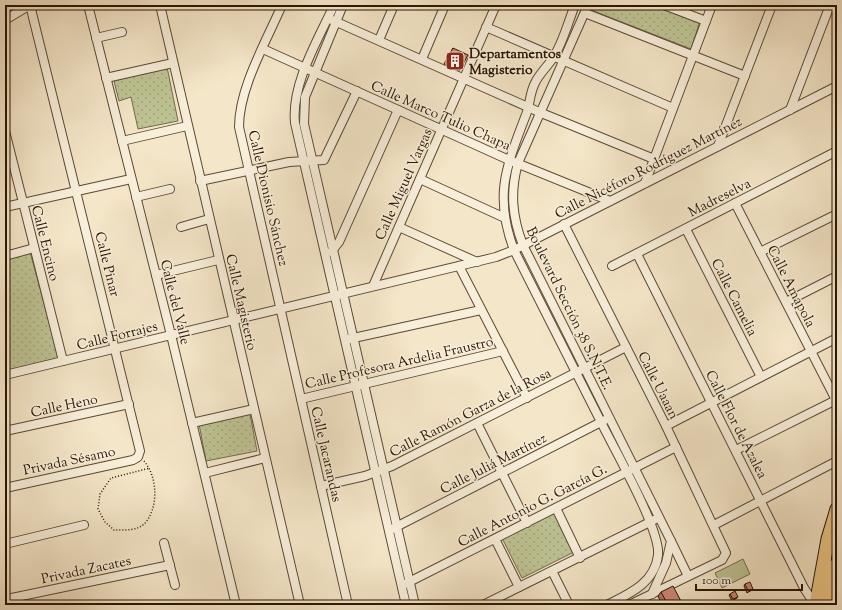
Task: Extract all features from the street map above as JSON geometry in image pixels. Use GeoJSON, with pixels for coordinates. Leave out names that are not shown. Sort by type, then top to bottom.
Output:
{"type":"FeatureCollection","features":[{"type":"Feature","properties":{"kind":"main road"},"geometry":{"type":"LineString","coordinates":[[816,605],[828,539],[837,509]]}},
{"type":"Feature","properties":{"kind":"main road"},"geometry":{"type":"LineString","coordinates":[[826,605],[837,540]]}},
{"type":"Feature","properties":{"kind":"street"},"geometry":{"type":"LineString","coordinates":[[5,20],[30,5]]}},
{"type":"Feature","properties":{"kind":"street","name":"Calle Pinar"},"geometry":{"type":"LineString","coordinates":[[30,5],[140,448],[138,457]]}},
{"type":"Feature","properties":{"kind":"street","name":"Calle del Valle"},"geometry":{"type":"LineString","coordinates":[[88,5],[171,335],[236,605]]}},
{"type":"Feature","properties":{"kind":"street","name":"Calle Magisterio"},"geometry":{"type":"LineString","coordinates":[[160,5],[218,260],[300,605]]}},
{"type":"Feature","properties":{"kind":"street","name":"Calle Dionisio Sánchez"},"geometry":{"type":"LineString","coordinates":[[281,308],[240,137],[240,109],[244,92],[282,5]]}},
{"type":"Feature","properties":{"kind":"street"},"geometry":{"type":"LineString","coordinates":[[334,5],[306,68],[294,105],[295,123],[333,250],[364,384],[388,531],[406,605]]}},
{"type":"Feature","properties":{"kind":"street"},"geometry":{"type":"LineString","coordinates":[[343,5],[314,72],[305,97],[303,116],[307,161],[325,256],[355,386],[396,527],[415,605]]}},
{"type":"Feature","properties":{"kind":"street"},"geometry":{"type":"LineString","coordinates":[[379,40],[394,5]]}},
{"type":"Feature","properties":{"kind":"street"},"geometry":{"type":"LineString","coordinates":[[422,59],[445,5]]}},
{"type":"Feature","properties":{"kind":"street","name":"Calle Miguel Vargas"},"geometry":{"type":"LineString","coordinates":[[372,286],[496,5]]}},
{"type":"Feature","properties":{"kind":"street","name":"Boulevard Sección 38 S.N.T.E."},"geometry":{"type":"LineString","coordinates":[[575,5],[553,57],[535,81],[529,108],[509,160],[504,186],[505,218],[514,250],[626,472],[650,522],[658,545],[658,553],[654,570],[646,582],[636,590],[607,605]]}},
{"type":"Feature","properties":{"kind":"street","name":"Boulevard Sección 38 S.N.T.E."},"geometry":{"type":"LineString","coordinates":[[588,5],[539,112],[518,163],[513,186],[515,222],[523,245],[688,576]]}},
{"type":"Feature","properties":{"kind":"street"},"geometry":{"type":"LineString","coordinates":[[664,5],[706,21]]}},
{"type":"Feature","properties":{"kind":"street"},"geometry":{"type":"LineString","coordinates":[[645,183],[712,5]]}},
{"type":"Feature","properties":{"kind":"street"},"geometry":{"type":"LineString","coordinates":[[718,146],[772,5]]}},
{"type":"Feature","properties":{"kind":"street"},"geometry":{"type":"LineString","coordinates":[[790,110],[830,5]]}},
{"type":"Feature","properties":{"kind":"street"},"geometry":{"type":"LineString","coordinates":[[585,13],[745,76]]}},
{"type":"Feature","properties":{"kind":"street"},"geometry":{"type":"LineString","coordinates":[[328,18],[529,108],[654,159]]}},
{"type":"Feature","properties":{"kind":"street"},"geometry":{"type":"LineString","coordinates":[[486,28],[673,108]]}},
{"type":"Feature","properties":{"kind":"street"},"geometry":{"type":"LineString","coordinates":[[96,38],[122,32]]}},
{"type":"Feature","properties":{"kind":"street","name":"Calle Marco Tulio Chapa"},"geometry":{"type":"LineString","coordinates":[[263,49],[509,160],[610,201]]}},
{"type":"Feature","properties":{"kind":"street"},"geometry":{"type":"LineString","coordinates":[[106,78],[173,63]]}},
{"type":"Feature","properties":{"kind":"street","name":"Calle Nicéforo Rodríguez Martínez"},"geometry":{"type":"LineString","coordinates":[[281,308],[477,262],[514,250],[837,86]]}},
{"type":"Feature","properties":{"kind":"street"},"geometry":{"type":"LineString","coordinates":[[200,181],[248,170],[307,161],[321,161],[326,157],[357,91]]}},
{"type":"Feature","properties":{"kind":"street"},"geometry":{"type":"LineString","coordinates":[[325,256],[333,250],[339,242],[398,110]]}},
{"type":"Feature","properties":{"kind":"street"},"geometry":{"type":"LineString","coordinates":[[122,141],[187,126]]}},
{"type":"Feature","properties":{"kind":"street","name":"Calle Encino"},"geometry":{"type":"LineString","coordinates":[[5,131],[9,161],[23,203],[63,361]]}},
{"type":"Feature","properties":{"kind":"street","name":"Madreselva"},"geometry":{"type":"LineString","coordinates":[[612,266],[837,151]]}},
{"type":"Feature","properties":{"kind":"street"},"geometry":{"type":"LineString","coordinates":[[5,207],[132,179]]}},
{"type":"Feature","properties":{"kind":"street"},"geometry":{"type":"LineString","coordinates":[[420,179],[505,218]]}},
{"type":"Feature","properties":{"kind":"street"},"geometry":{"type":"LineString","coordinates":[[136,197],[170,189]]}},
{"type":"Feature","properties":{"kind":"street","name":"Calle Amapola"},"geometry":{"type":"LineString","coordinates":[[735,203],[836,401]]}},
{"type":"Feature","properties":{"kind":"street"},"geometry":{"type":"LineString","coordinates":[[760,252],[837,214]]}},
{"type":"Feature","properties":{"kind":"street"},"geometry":{"type":"LineString","coordinates":[[181,226],[209,219]]}},
{"type":"Feature","properties":{"kind":"street","name":"Calle Uaaan"},"geometry":{"type":"LineString","coordinates":[[564,224],[666,426],[726,550],[724,559],[688,576]]}},
{"type":"Feature","properties":{"kind":"street"},"geometry":{"type":"LineString","coordinates":[[398,227],[477,262]]}},
{"type":"Feature","properties":{"kind":"street","name":"Calle Camelia"},"geometry":{"type":"LineString","coordinates":[[686,228],[762,377]]}},
{"type":"Feature","properties":{"kind":"street"},"geometry":{"type":"LineString","coordinates":[[5,256],[34,248]]}},
{"type":"Feature","properties":{"kind":"street","name":"Calle Flor de Azalea"},"geometry":{"type":"LineString","coordinates":[[637,254],[804,588],[816,605]]}},
{"type":"Feature","properties":{"kind":"street"},"geometry":{"type":"LineString","coordinates":[[156,275],[218,260]]}},
{"type":"Feature","properties":{"kind":"street"},"geometry":{"type":"LineString","coordinates":[[459,266],[527,398]]}},
{"type":"Feature","properties":{"kind":"street"},"geometry":{"type":"LineString","coordinates":[[786,302],[837,276]]}},
{"type":"Feature","properties":{"kind":"street","name":"Calle Forrajes"},"geometry":{"type":"LineString","coordinates":[[5,375],[281,308]]}},
{"type":"Feature","properties":{"kind":"street","name":"Calle Jacarandas"},"geometry":{"type":"LineString","coordinates":[[281,308],[348,605]]}},
{"type":"Feature","properties":{"kind":"street"},"geometry":{"type":"LineString","coordinates":[[344,340],[482,310]]}},
{"type":"Feature","properties":{"kind":"street"},"geometry":{"type":"LineString","coordinates":[[666,426],[837,338]]}},
{"type":"Feature","properties":{"kind":"street","name":"Calle Ramón Garza de la Rosa"},"geometry":{"type":"LineString","coordinates":[[321,486],[379,472],[626,347]]}},
{"type":"Feature","properties":{"kind":"street","name":"Calle Profesora Ardelia Fraustro"},"geometry":{"type":"LineString","coordinates":[[301,399],[503,352]]}},
{"type":"Feature","properties":{"kind":"street"},"geometry":{"type":"LineString","coordinates":[[736,450],[836,401]]}},
{"type":"Feature","properties":{"kind":"street","name":"Calle Heno"},"geometry":{"type":"LineString","coordinates":[[5,431],[129,404]]}},
{"type":"Feature","properties":{"kind":"street"},"geometry":{"type":"LineString","coordinates":[[192,423],[254,409]]}},
{"type":"Feature","properties":{"kind":"street","name":"Calle Juliá Martínez"},"geometry":{"type":"LineString","coordinates":[[388,531],[609,418]]}},
{"type":"Feature","properties":{"kind":"street"},"geometry":{"type":"LineString","coordinates":[[477,423],[527,522]]}},
{"type":"Feature","properties":{"kind":"street","name":"Calle Antonio G. García G."},"geometry":{"type":"LineString","coordinates":[[401,586],[676,447]]}},
{"type":"Feature","properties":{"kind":"street","name":"Privada Sésamo"},"geometry":{"type":"LineString","coordinates":[[5,488],[134,460],[138,457]]}},
{"type":"Feature","properties":{"kind":"street"},"geometry":{"type":"LineString","coordinates":[[204,473],[265,458]]}},
{"type":"Feature","properties":{"kind":"street"},"geometry":{"type":"LineString","coordinates":[[714,525],[837,461]]}},
{"type":"Feature","properties":{"kind":"street"},"geometry":{"type":"LineString","coordinates":[[556,508],[580,558]]}},
{"type":"Feature","properties":{"kind":"street"},"geometry":{"type":"LineString","coordinates":[[483,605],[659,518]]}},
{"type":"Feature","properties":{"kind":"street"},"geometry":{"type":"LineString","coordinates":[[5,544],[84,524]]}},
{"type":"Feature","properties":{"kind":"street"},"geometry":{"type":"LineString","coordinates":[[495,539],[519,587]]}},
{"type":"Feature","properties":{"kind":"street"},"geometry":{"type":"LineString","coordinates":[[652,594],[666,563],[671,541]]}},
{"type":"Feature","properties":{"kind":"street"},"geometry":{"type":"LineString","coordinates":[[164,543],[175,585]]}},
{"type":"Feature","properties":{"kind":"street","name":"Privada Zacates"},"geometry":{"type":"LineString","coordinates":[[7,599],[170,565]]}},
{"type":"Feature","properties":{"kind":"street"},"geometry":{"type":"LineString","coordinates":[[552,571],[569,605]]}},
{"type":"Feature","properties":{"kind":"street"},"geometry":{"type":"LineString","coordinates":[[629,605],[688,576]]}},
{"type":"Feature","properties":{"kind":"path"},"geometry":{"type":"LineString","coordinates":[[138,457],[150,468],[154,478],[155,502],[146,522],[131,530],[114,530],[105,522],[98,509],[100,494],[111,478],[150,468]]}},
{"type":"Feature","properties":{"kind":"green space"},"geometry":{"type":"Polygon","coordinates":[[[593,5],[657,5],[700,21],[691,49],[591,10],[593,5]]]}},
{"type":"Feature","properties":{"kind":"green space"},"geometry":{"type":"Polygon","coordinates":[[[167,67],[178,121],[138,129],[131,97],[119,101],[114,81],[167,67]]]}},
{"type":"Feature","properties":{"kind":"green space"},"geometry":{"type":"Polygon","coordinates":[[[30,252],[59,359],[5,371],[5,260],[30,252]]]}},
{"type":"Feature","properties":{"kind":"green space"},"geometry":{"type":"Polygon","coordinates":[[[250,414],[257,451],[206,461],[199,424],[250,414]]]}},
{"type":"Feature","properties":{"kind":"green space"},"geometry":{"type":"Polygon","coordinates":[[[554,512],[574,552],[522,578],[502,538],[554,512]]]}},
{"type":"Feature","properties":{"kind":"green space"},"geometry":{"type":"Polygon","coordinates":[[[743,559],[750,574],[722,588],[715,573],[743,559]]]}},
{"type":"Feature","properties":{"kind":"building","name":"Departamentos Magisterio"},"geometry":{"type":"Polygon","coordinates":[[[453,48],[468,55],[461,68],[446,61],[453,48]]]}},
{"type":"Feature","properties":{"kind":"building"},"geometry":{"type":"Polygon","coordinates":[[[750,582],[753,589],[748,591],[745,584],[750,582]]]}},
{"type":"Feature","properties":{"kind":"building"},"geometry":{"type":"Polygon","coordinates":[[[673,586],[683,605],[668,605],[661,592],[673,586]]]}},
{"type":"Feature","properties":{"kind":"building"},"geometry":{"type":"Polygon","coordinates":[[[735,591],[738,597],[733,599],[730,594],[735,591]]]}},
{"type":"Feature","properties":{"kind":"building"},"geometry":{"type":"Polygon","coordinates":[[[656,600],[659,605],[646,605],[656,600]]]}},
{"type":"Feature","properties":{"kind":"place","name":"Departamentos Magisterio"},"geometry":{"type":"Point","coordinates":[455,61]}}]}
